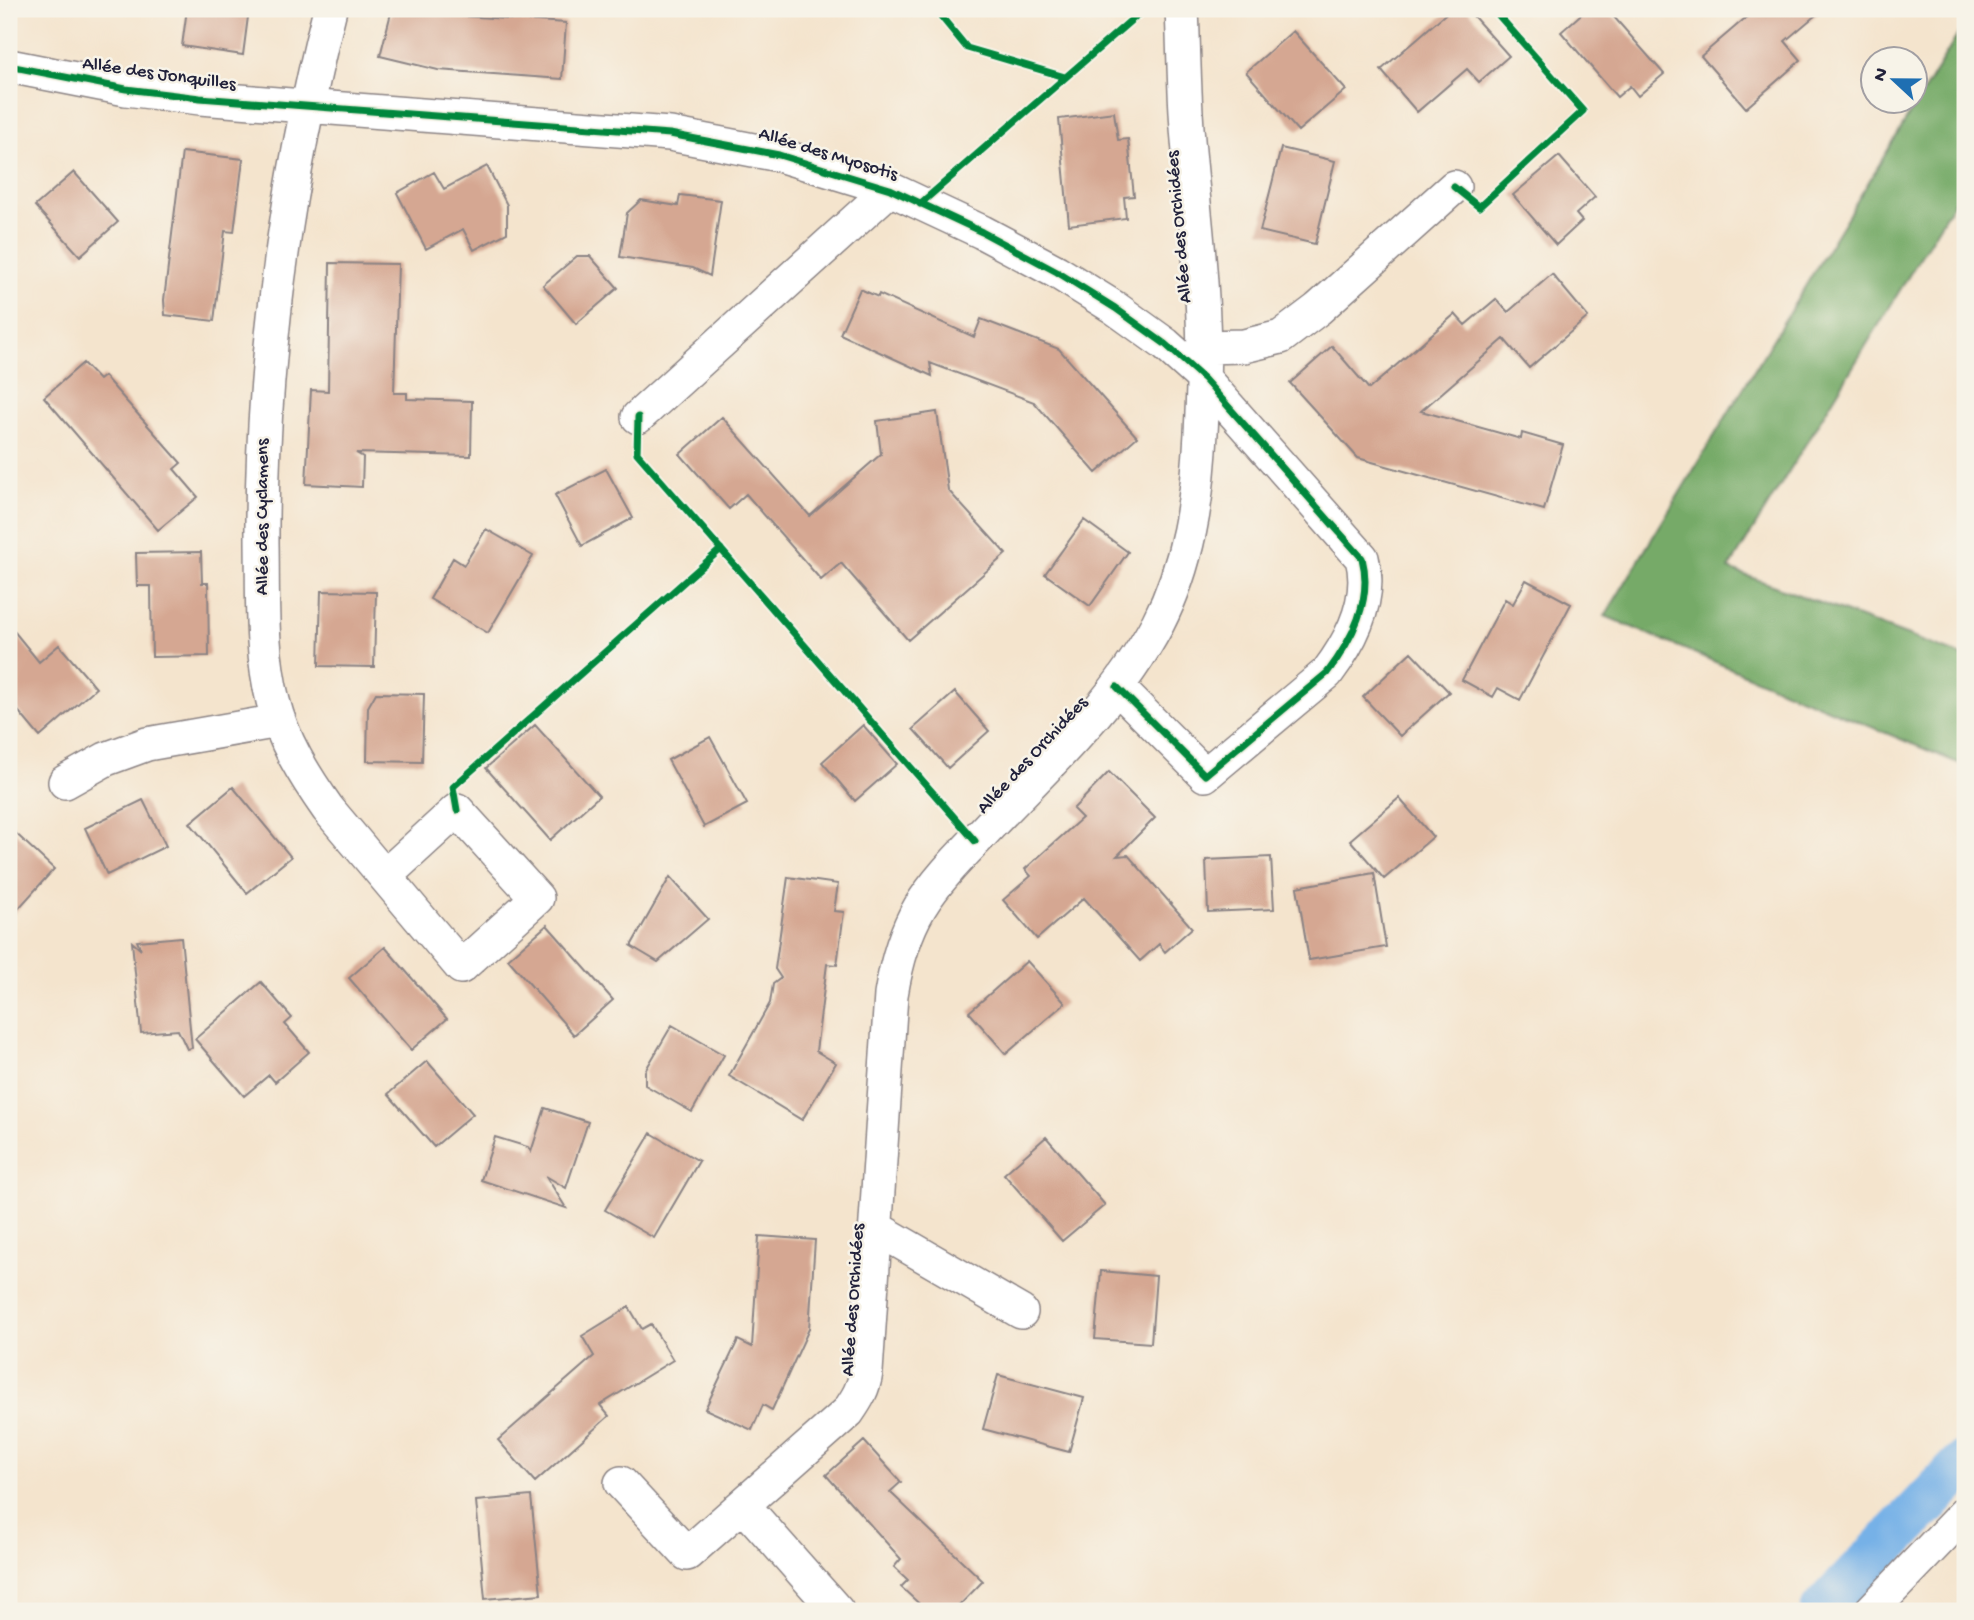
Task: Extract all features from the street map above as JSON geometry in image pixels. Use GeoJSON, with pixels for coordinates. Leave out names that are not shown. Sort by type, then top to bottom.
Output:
{"type":"FeatureCollection","features":[{"type":"Feature","properties":{"kind":"street","name":"Allée des Cyclamens"},"geometry":{"type":"LineString","coordinates":[[330,9],[306,107],[278,276],[264,418],[263,624],[269,682],[279,721],[298,765],[312,786],[385,876],[461,967],[537,898],[457,810],[385,876]]}},
{"type":"Feature","properties":{"kind":"street","name":"Allée des Orchidées"},"geometry":{"type":"LineString","coordinates":[[621,1483],[687,1554],[848,1412],[864,1385],[891,995],[895,970],[912,922],[921,905],[948,871],[1075,736],[1132,668],[1158,622],[1179,572],[1197,486],[1204,363],[1201,285],[1188,140],[1182,9]]}},
{"type":"Feature","properties":{"kind":"street","name":"Allée des Jonquilles"},"geometry":{"type":"LineString","coordinates":[[9,66],[139,91],[306,107]]}},
{"type":"Feature","properties":{"kind":"street","name":"Allée des Myosotis"},"geometry":{"type":"LineString","coordinates":[[306,107],[670,134],[779,155],[890,189],[982,232],[1057,272],[1115,308],[1165,344],[1204,363],[1362,558],[1366,587],[1362,608],[1342,653],[1327,673],[1205,775],[1117,687]]}},
{"type":"Feature","properties":{"kind":"street"},"geometry":{"type":"LineString","coordinates":[[1204,363],[1244,346],[1281,337],[1318,309],[1454,187]]}},
{"type":"Feature","properties":{"kind":"street"},"geometry":{"type":"LineString","coordinates":[[638,416],[890,189]]}},
{"type":"Feature","properties":{"kind":"street"},"geometry":{"type":"LineString","coordinates":[[65,782],[106,759],[147,744],[279,721]]}},
{"type":"Feature","properties":{"kind":"street"},"geometry":{"type":"LineString","coordinates":[[876,1228],[1021,1312]]}},
{"type":"Feature","properties":{"kind":"street"},"geometry":{"type":"LineString","coordinates":[[743,1505],[837,1611]]}},
{"type":"Feature","properties":{"kind":"street"},"geometry":{"type":"LineString","coordinates":[[1871,1611],[1965,1513]]}},
{"type":"Feature","properties":{"kind":"green space"},"geometry":{"type":"Polygon","coordinates":[[[1965,23],[1965,184],[1729,569],[1965,657],[1965,766],[1605,616],[1909,116],[1928,116],[1928,84],[1965,23]]]}},
{"type":"Feature","properties":{"kind":"building"},"geometry":{"type":"Polygon","coordinates":[[[187,9],[249,9],[243,55],[182,46],[187,9]]]}},
{"type":"Feature","properties":{"kind":"building"},"geometry":{"type":"Polygon","coordinates":[[[392,9],[449,9],[448,15],[566,23],[562,79],[438,70],[380,56],[392,9]]]}},
{"type":"Feature","properties":{"kind":"building"},"geometry":{"type":"Polygon","coordinates":[[[1451,9],[1467,9],[1509,56],[1479,82],[1467,69],[1417,112],[1381,70],[1451,9]]]}},
{"type":"Feature","properties":{"kind":"building"},"geometry":{"type":"Polygon","coordinates":[[[1587,9],[1607,9],[1664,74],[1638,96],[1630,86],[1617,97],[1561,32],[1587,9]]]}},
{"type":"Feature","properties":{"kind":"building"},"geometry":{"type":"Polygon","coordinates":[[[1756,9],[1823,9],[1785,41],[1801,60],[1746,108],[1701,56],[1756,9]]]}},
{"type":"Feature","properties":{"kind":"building"},"geometry":{"type":"Polygon","coordinates":[[[1293,31],[1346,90],[1298,131],[1246,72],[1293,31]]]}},
{"type":"Feature","properties":{"kind":"building"},"geometry":{"type":"Polygon","coordinates":[[[1114,112],[1118,140],[1128,139],[1134,196],[1124,197],[1126,218],[1069,225],[1059,119],[1114,112]]]}},
{"type":"Feature","properties":{"kind":"building"},"geometry":{"type":"Polygon","coordinates":[[[1281,148],[1335,161],[1315,244],[1260,231],[1281,148]]]}},
{"type":"Feature","properties":{"kind":"building"},"geometry":{"type":"Polygon","coordinates":[[[182,152],[243,159],[234,232],[225,231],[214,321],[165,315],[164,300],[182,152]]]}},
{"type":"Feature","properties":{"kind":"building"},"geometry":{"type":"Polygon","coordinates":[[[1559,156],[1595,197],[1576,214],[1582,221],[1556,245],[1513,195],[1559,156]]]}},
{"type":"Feature","properties":{"kind":"building"},"geometry":{"type":"Polygon","coordinates":[[[487,166],[507,205],[507,233],[474,250],[463,229],[426,249],[397,193],[434,172],[444,189],[487,166]]]}},
{"type":"Feature","properties":{"kind":"building"},"geometry":{"type":"Polygon","coordinates":[[[74,172],[118,222],[80,256],[35,206],[74,172]]]}},
{"type":"Feature","properties":{"kind":"building"},"geometry":{"type":"Polygon","coordinates":[[[680,195],[721,200],[710,276],[693,268],[620,257],[627,213],[641,200],[678,206],[680,195]]]}},
{"type":"Feature","properties":{"kind":"building"},"geometry":{"type":"Polygon","coordinates":[[[577,256],[590,256],[618,288],[576,324],[543,285],[577,256]]]}},
{"type":"Feature","properties":{"kind":"building"},"geometry":{"type":"Polygon","coordinates":[[[330,263],[398,264],[394,393],[407,393],[407,399],[472,401],[471,456],[356,453],[363,457],[362,487],[306,484],[311,390],[328,391],[330,263]]]}},
{"type":"Feature","properties":{"kind":"building"},"geometry":{"type":"Polygon","coordinates":[[[1552,274],[1588,317],[1529,368],[1504,339],[1421,411],[1521,439],[1522,433],[1563,445],[1544,510],[1358,458],[1290,383],[1332,346],[1369,389],[1455,314],[1465,325],[1496,299],[1508,312],[1552,274]]]}},
{"type":"Feature","properties":{"kind":"building"},"geometry":{"type":"Polygon","coordinates":[[[860,289],[878,297],[879,294],[974,337],[981,319],[1059,349],[1137,437],[1096,473],[1034,402],[930,363],[932,376],[840,334],[860,289]]]}},
{"type":"Feature","properties":{"kind":"building"},"geometry":{"type":"Polygon","coordinates":[[[83,363],[99,380],[104,376],[181,463],[174,469],[198,497],[158,530],[44,397],[83,363]]]}},
{"type":"Feature","properties":{"kind":"building"},"geometry":{"type":"Polygon","coordinates":[[[937,412],[948,490],[1006,554],[908,640],[841,563],[821,580],[746,494],[729,509],[680,454],[722,417],[810,516],[881,454],[877,421],[937,412]]]}},
{"type":"Feature","properties":{"kind":"building"},"geometry":{"type":"Polygon","coordinates":[[[606,469],[633,518],[582,546],[555,495],[606,469]]]}},
{"type":"Feature","properties":{"kind":"building"},"geometry":{"type":"Polygon","coordinates":[[[1084,520],[1128,552],[1090,606],[1045,574],[1084,520]]]}},
{"type":"Feature","properties":{"kind":"building"},"geometry":{"type":"Polygon","coordinates":[[[486,529],[533,556],[488,633],[430,599],[453,558],[464,565],[486,529]]]}},
{"type":"Feature","properties":{"kind":"building"},"geometry":{"type":"Polygon","coordinates":[[[201,552],[202,583],[208,583],[209,656],[152,657],[151,586],[137,586],[136,553],[201,552]]]}},
{"type":"Feature","properties":{"kind":"building"},"geometry":{"type":"Polygon","coordinates":[[[1526,580],[1571,604],[1520,700],[1498,688],[1493,697],[1462,680],[1505,599],[1513,604],[1526,580]]]}},
{"type":"Feature","properties":{"kind":"building"},"geometry":{"type":"Polygon","coordinates":[[[321,591],[376,592],[374,667],[319,666],[321,591]]]}},
{"type":"Feature","properties":{"kind":"building"},"geometry":{"type":"Polygon","coordinates":[[[9,625],[39,662],[59,645],[96,688],[40,737],[9,700],[9,625]]]}},
{"type":"Feature","properties":{"kind":"building"},"geometry":{"type":"Polygon","coordinates":[[[1411,652],[1449,692],[1400,736],[1363,697],[1411,652]]]}},
{"type":"Feature","properties":{"kind":"building"},"geometry":{"type":"Polygon","coordinates":[[[955,692],[989,731],[948,768],[913,729],[955,692]]]}},
{"type":"Feature","properties":{"kind":"building"},"geometry":{"type":"Polygon","coordinates":[[[376,693],[424,694],[422,762],[367,761],[368,707],[376,693]]]}},
{"type":"Feature","properties":{"kind":"building"},"geometry":{"type":"Polygon","coordinates":[[[535,725],[599,796],[550,840],[486,768],[535,725]]]}},
{"type":"Feature","properties":{"kind":"building"},"geometry":{"type":"Polygon","coordinates":[[[863,725],[897,764],[855,801],[822,762],[863,725]]]}},
{"type":"Feature","properties":{"kind":"building"},"geometry":{"type":"Polygon","coordinates":[[[710,737],[747,804],[704,827],[668,760],[710,737]]]}},
{"type":"Feature","properties":{"kind":"building"},"geometry":{"type":"Polygon","coordinates":[[[1109,772],[1155,818],[1117,856],[1128,855],[1192,928],[1165,952],[1159,944],[1140,961],[1084,898],[1037,939],[1003,900],[1031,876],[1025,869],[1082,818],[1073,809],[1109,772]]]}},
{"type":"Feature","properties":{"kind":"building"},"geometry":{"type":"Polygon","coordinates":[[[233,787],[291,857],[247,893],[190,823],[233,787]]]}},
{"type":"Feature","properties":{"kind":"building"},"geometry":{"type":"Polygon","coordinates":[[[1399,798],[1433,837],[1384,879],[1350,840],[1399,798]]]}},
{"type":"Feature","properties":{"kind":"building"},"geometry":{"type":"Polygon","coordinates":[[[143,800],[166,846],[107,875],[85,828],[143,800]]]}},
{"type":"Feature","properties":{"kind":"building"},"geometry":{"type":"Polygon","coordinates":[[[9,827],[54,869],[9,919],[9,827]]]}},
{"type":"Feature","properties":{"kind":"building"},"geometry":{"type":"Polygon","coordinates":[[[1271,857],[1274,909],[1208,912],[1206,860],[1271,857]]]}},
{"type":"Feature","properties":{"kind":"building"},"geometry":{"type":"Polygon","coordinates":[[[1374,873],[1386,947],[1309,960],[1297,887],[1374,873]]]}},
{"type":"Feature","properties":{"kind":"building"},"geometry":{"type":"Polygon","coordinates":[[[670,877],[708,919],[658,962],[631,946],[670,877]]]}},
{"type":"Feature","properties":{"kind":"building"},"geometry":{"type":"Polygon","coordinates":[[[788,877],[838,884],[834,911],[844,912],[837,965],[827,964],[816,1051],[836,1063],[802,1120],[729,1076],[770,1003],[773,984],[781,978],[775,969],[788,877]]]}},
{"type":"Feature","properties":{"kind":"building"},"geometry":{"type":"Polygon","coordinates":[[[547,925],[613,1000],[574,1035],[508,959],[547,925]]]}},
{"type":"Feature","properties":{"kind":"building"},"geometry":{"type":"Polygon","coordinates":[[[181,937],[192,1048],[187,1049],[178,1030],[141,1033],[132,942],[141,950],[137,941],[181,937]]]}},
{"type":"Feature","properties":{"kind":"building"},"geometry":{"type":"Polygon","coordinates":[[[385,947],[447,1019],[411,1050],[349,978],[385,947]]]}},
{"type":"Feature","properties":{"kind":"building"},"geometry":{"type":"Polygon","coordinates":[[[1027,961],[1065,1003],[1006,1054],[969,1012],[1027,961]]]}},
{"type":"Feature","properties":{"kind":"building"},"geometry":{"type":"Polygon","coordinates":[[[261,982],[292,1018],[285,1024],[309,1052],[275,1082],[269,1075],[244,1096],[195,1039],[261,982]]]}},
{"type":"Feature","properties":{"kind":"building"},"geometry":{"type":"Polygon","coordinates":[[[672,1025],[724,1055],[692,1112],[645,1085],[645,1071],[672,1025]]]}},
{"type":"Feature","properties":{"kind":"building"},"geometry":{"type":"Polygon","coordinates":[[[427,1061],[473,1114],[434,1147],[388,1094],[427,1061]]]}},
{"type":"Feature","properties":{"kind":"building"},"geometry":{"type":"Polygon","coordinates":[[[545,1108],[588,1122],[566,1188],[546,1176],[566,1208],[481,1180],[495,1137],[528,1147],[531,1152],[545,1108]]]}},
{"type":"Feature","properties":{"kind":"building"},"geometry":{"type":"Polygon","coordinates":[[[651,1133],[699,1161],[654,1238],[605,1210],[651,1133]]]}},
{"type":"Feature","properties":{"kind":"building"},"geometry":{"type":"Polygon","coordinates":[[[1046,1137],[1105,1205],[1062,1241],[1004,1174],[1046,1137]]]}},
{"type":"Feature","properties":{"kind":"building"},"geometry":{"type":"Polygon","coordinates":[[[759,1236],[815,1240],[809,1329],[772,1410],[763,1405],[752,1430],[705,1409],[738,1340],[752,1347],[759,1236]]]}},
{"type":"Feature","properties":{"kind":"building"},"geometry":{"type":"Polygon","coordinates":[[[1101,1271],[1156,1276],[1151,1343],[1095,1339],[1101,1271]]]}},
{"type":"Feature","properties":{"kind":"building"},"geometry":{"type":"Polygon","coordinates":[[[629,1307],[642,1329],[651,1324],[673,1360],[600,1405],[609,1416],[535,1482],[498,1440],[594,1356],[582,1336],[629,1307]]]}},
{"type":"Feature","properties":{"kind":"building"},"geometry":{"type":"Polygon","coordinates":[[[998,1375],[1084,1398],[1069,1452],[983,1429],[998,1375]]]}},
{"type":"Feature","properties":{"kind":"building"},"geometry":{"type":"Polygon","coordinates":[[[864,1441],[901,1482],[890,1492],[983,1581],[954,1611],[927,1611],[901,1587],[908,1580],[894,1567],[901,1559],[826,1475],[864,1441]]]}},
{"type":"Feature","properties":{"kind":"building"},"geometry":{"type":"Polygon","coordinates":[[[531,1496],[541,1594],[485,1599],[476,1501],[531,1496]]]}},
{"type":"Feature","properties":{"kind":"waterway"},"geometry":{"type":"LineString","coordinates":[[1823,1611],[1965,1463]]}},
{"type":"Feature","properties":{"kind":"cycle path"},"geometry":{"type":"LineString","coordinates":[[935,9],[967,48],[1065,77]]}},
{"type":"Feature","properties":{"kind":"cycle path"},"geometry":{"type":"LineString","coordinates":[[920,204],[1144,9]]}},
{"type":"Feature","properties":{"kind":"cycle path"},"geometry":{"type":"LineString","coordinates":[[1454,187],[1479,207],[1583,111],[1493,9]]}},
{"type":"Feature","properties":{"kind":"cycle path"},"geometry":{"type":"LineString","coordinates":[[9,66],[126,89],[200,98],[670,134],[779,155],[890,189],[982,232],[1057,272],[1115,308],[1165,344],[1204,379],[1362,558],[1365,574],[1365,589],[1358,619],[1345,647],[1327,673],[1205,775],[1117,687]]}},
{"type":"Feature","properties":{"kind":"cycle path"},"geometry":{"type":"LineString","coordinates":[[638,417],[637,453],[975,841]]}},
{"type":"Feature","properties":{"kind":"cycle path"},"geometry":{"type":"LineString","coordinates":[[457,810],[453,787],[721,549]]}}]}
